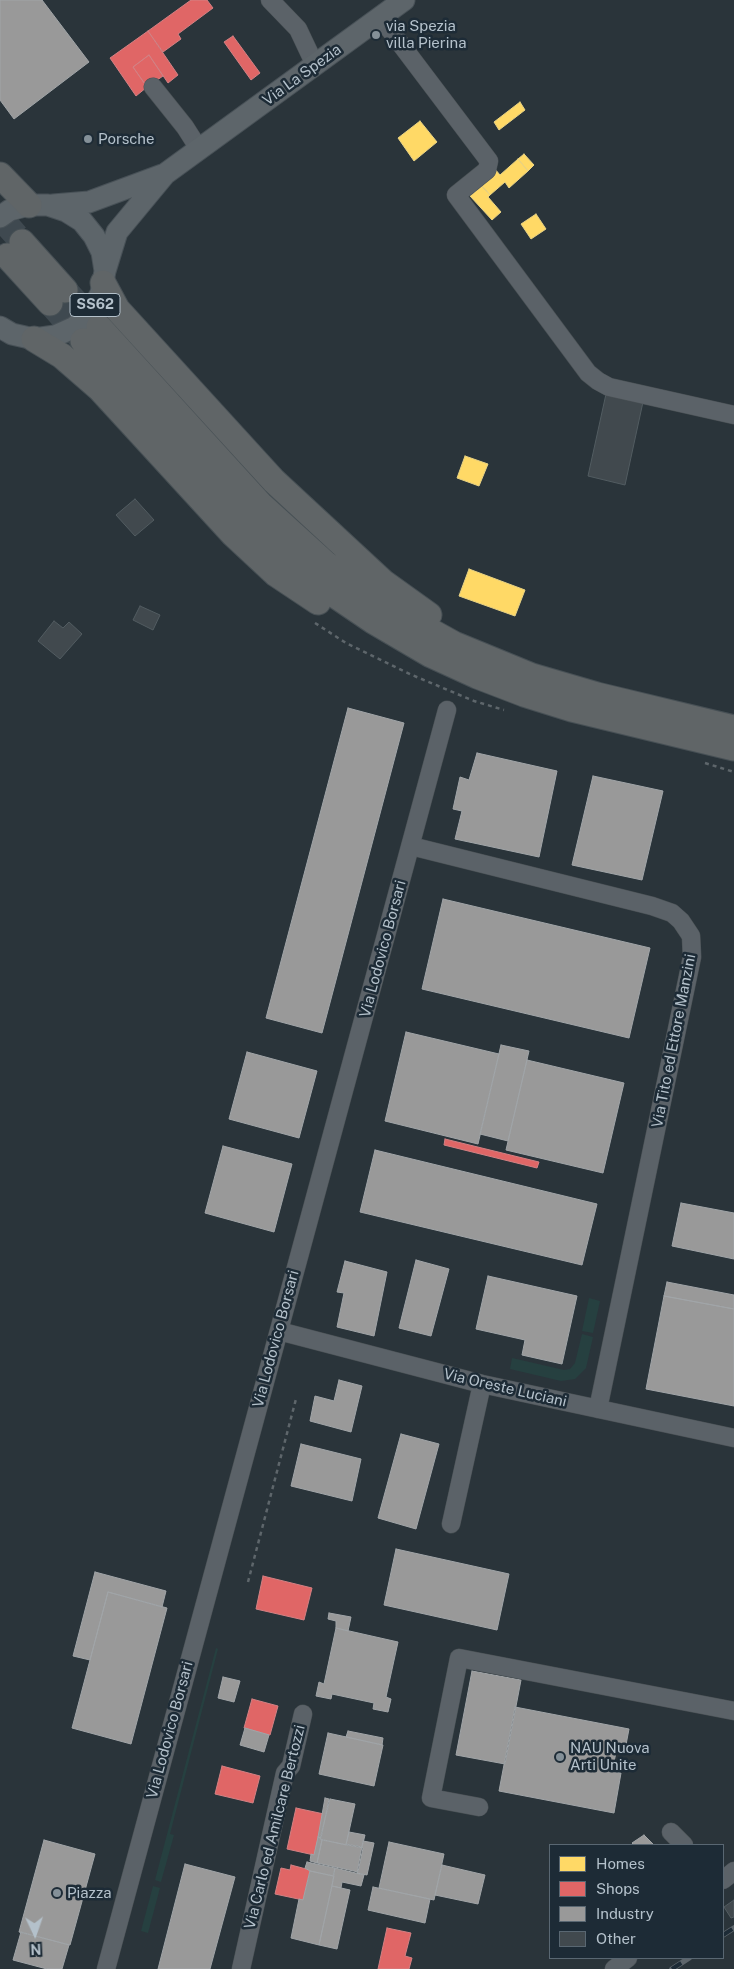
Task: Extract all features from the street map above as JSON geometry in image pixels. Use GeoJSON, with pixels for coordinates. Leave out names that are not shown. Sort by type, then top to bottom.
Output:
{"type":"FeatureCollection","features":[{"type":"Feature","properties":{"kind":"highway"},"geometry":{"type":"LineString","coordinates":[[0,175],[38,205]]}},
{"type":"Feature","properties":{"kind":"highway"},"geometry":{"type":"LineString","coordinates":[[15,249],[58,296]]}},
{"type":"Feature","properties":{"kind":"highway"},"geometry":{"type":"LineString","coordinates":[[104,277],[117,309],[274,481],[383,582],[528,685],[597,695],[734,728]]}},
{"type":"Feature","properties":{"kind":"highway"},"geometry":{"type":"LineString","coordinates":[[12,334],[62,356],[100,389],[233,534],[276,574],[325,607],[405,652],[476,683],[516,694],[528,685]]}},
{"type":"Feature","properties":{"kind":"highway"},"geometry":{"type":"LineString","coordinates":[[91,334],[286,529],[325,563],[366,594],[408,620],[462,647],[572,709],[734,748]]}},
{"type":"Feature","properties":{"kind":"main road","name":"Via La Spezia"},"geometry":{"type":"LineString","coordinates":[[12,334],[56,336],[75,327],[91,312],[102,293],[104,277],[117,232],[165,174],[404,0]]}},
{"type":"Feature","properties":{"kind":"main road","name":"Via La Spezia"},"geometry":{"type":"LineString","coordinates":[[0,217],[10,210],[38,205],[89,202],[165,174]]}},
{"type":"Feature","properties":{"kind":"main road","name":"SS62"},"geometry":{"type":"LineString","coordinates":[[38,205],[66,211],[82,221],[94,236],[102,252],[104,277]]}},
{"type":"Feature","properties":{"kind":"street"},"geometry":{"type":"LineString","coordinates":[[270,0],[298,29],[315,65]]}},
{"type":"Feature","properties":{"kind":"street"},"geometry":{"type":"LineString","coordinates":[[380,18],[489,161],[487,170],[456,196],[588,373],[609,387],[734,415]]}},
{"type":"Feature","properties":{"kind":"street"},"geometry":{"type":"LineString","coordinates":[[153,87],[199,149]]}},
{"type":"Feature","properties":{"kind":"street","name":"Via Lodovico Borsari"},"geometry":{"type":"LineString","coordinates":[[106,1969],[447,710]]}},
{"type":"Feature","properties":{"kind":"street","name":"Via Tito ed Ettore Manzini"},"geometry":{"type":"LineString","coordinates":[[411,846],[652,906],[672,913],[681,921],[691,936],[692,957],[598,1410]]}},
{"type":"Feature","properties":{"kind":"street","name":"Via Oreste Luciani"},"geometry":{"type":"LineString","coordinates":[[279,1331],[482,1384],[734,1438]]}},
{"type":"Feature","properties":{"kind":"street"},"geometry":{"type":"LineString","coordinates":[[451,1524],[482,1384]]}},
{"type":"Feature","properties":{"kind":"street"},"geometry":{"type":"LineString","coordinates":[[478,1807],[431,1798],[459,1658],[734,1711]]}},
{"type":"Feature","properties":{"kind":"street","name":"Via Carlo ed Amilcare Bertozzi"},"geometry":{"type":"LineString","coordinates":[[241,1969],[285,1773],[291,1766],[303,1714]]}},
{"type":"Feature","properties":{"kind":"street"},"geometry":{"type":"LineString","coordinates":[[672,1832],[683,1844]]}},
{"type":"Feature","properties":{"kind":"street"},"geometry":{"type":"LineString","coordinates":[[724,1879],[734,1870]]}},
{"type":"Feature","properties":{"kind":"street"},"geometry":{"type":"LineString","coordinates":[[614,1969],[627,1959]]}},
{"type":"Feature","properties":{"kind":"path"},"geometry":{"type":"LineString","coordinates":[[248,1582],[296,1400]]}},
{"type":"Feature","properties":{"kind":"green space"},"geometry":{"type":"Polygon","coordinates":[[[589,1298],[600,1301],[593,1333],[582,1331],[589,1298]]]}},
{"type":"Feature","properties":{"kind":"green space"},"geometry":{"type":"Polygon","coordinates":[[[582,1334],[593,1337],[586,1368],[575,1379],[561,1381],[510,1369],[512,1358],[564,1370],[570,1369],[575,1363],[582,1334]]]}},
{"type":"Feature","properties":{"kind":"green space"},"geometry":{"type":"Polygon","coordinates":[[[216,1648],[218,1649],[170,1834],[174,1835],[161,1882],[155,1880],[216,1648]]]}},
{"type":"Feature","properties":{"kind":"green space"},"geometry":{"type":"Polygon","coordinates":[[[153,1886],[160,1888],[148,1933],[141,1931],[153,1886]]]}},
{"type":"Feature","properties":{"kind":"building: Homes"},"geometry":{"type":"Polygon","coordinates":[[[520,102],[525,110],[499,130],[494,122],[520,102]]]}},
{"type":"Feature","properties":{"kind":"building: Homes"},"geometry":{"type":"Polygon","coordinates":[[[420,121],[437,142],[414,161],[398,138],[420,121]]]}},
{"type":"Feature","properties":{"kind":"building: Homes"},"geometry":{"type":"Polygon","coordinates":[[[524,154],[534,165],[528,171],[518,159],[524,154]]]}},
{"type":"Feature","properties":{"kind":"building: Homes"},"geometry":{"type":"Polygon","coordinates":[[[518,159],[528,171],[509,188],[505,182],[490,195],[479,183],[495,169],[500,175],[518,159]]]}},
{"type":"Feature","properties":{"kind":"building: Homes"},"geometry":{"type":"Polygon","coordinates":[[[482,186],[490,195],[488,197],[501,212],[492,220],[470,196],[482,186]]]}},
{"type":"Feature","properties":{"kind":"building: Homes"},"geometry":{"type":"Polygon","coordinates":[[[536,214],[546,229],[531,239],[521,224],[536,214]]]}},
{"type":"Feature","properties":{"kind":"building: Homes"},"geometry":{"type":"Polygon","coordinates":[[[465,456],[488,464],[479,486],[457,478],[465,456]]]}},
{"type":"Feature","properties":{"kind":"building: Homes"},"geometry":{"type":"Polygon","coordinates":[[[469,569],[525,590],[515,616],[459,596],[469,569]]]}},
{"type":"Feature","properties":{"kind":"building: Shops"},"geometry":{"type":"Polygon","coordinates":[[[191,0],[207,0],[213,8],[178,34],[181,39],[163,52],[148,31],[191,0]]]}},
{"type":"Feature","properties":{"kind":"building: Shops"},"geometry":{"type":"Polygon","coordinates":[[[148,31],[178,75],[168,83],[149,55],[133,67],[147,87],[136,96],[110,58],[148,31]]]}},
{"type":"Feature","properties":{"kind":"building: Shops"},"geometry":{"type":"Polygon","coordinates":[[[233,36],[260,73],[251,80],[224,42],[233,36]]]}},
{"type":"Feature","properties":{"kind":"building: Shops"},"geometry":{"type":"Polygon","coordinates":[[[149,55],[163,76],[147,87],[133,67],[149,55]]]}},
{"type":"Feature","properties":{"kind":"building: Shops"},"geometry":{"type":"Polygon","coordinates":[[[445,1139],[539,1162],[537,1168],[444,1145],[445,1139]]]}},
{"type":"Feature","properties":{"kind":"building: Shops"},"geometry":{"type":"Polygon","coordinates":[[[263,1576],[312,1588],[304,1620],[256,1609],[263,1576]]]}},
{"type":"Feature","properties":{"kind":"building: Shops"},"geometry":{"type":"Polygon","coordinates":[[[252,1699],[278,1706],[270,1735],[244,1728],[252,1699]]]}},
{"type":"Feature","properties":{"kind":"building: Shops"},"geometry":{"type":"Polygon","coordinates":[[[222,1766],[260,1776],[253,1803],[215,1794],[222,1766]]]}},
{"type":"Feature","properties":{"kind":"building: Shops"},"geometry":{"type":"Polygon","coordinates":[[[296,1808],[324,1814],[314,1855],[287,1849],[296,1808]]]}},
{"type":"Feature","properties":{"kind":"building: Shops"},"geometry":{"type":"Polygon","coordinates":[[[291,1865],[310,1870],[303,1900],[275,1894],[281,1868],[290,1870],[291,1865]]]}},
{"type":"Feature","properties":{"kind":"building: Shops"},"geometry":{"type":"Polygon","coordinates":[[[387,1928],[411,1933],[405,1956],[412,1958],[409,1969],[378,1969],[387,1928]]]}},
{"type":"Feature","properties":{"kind":"building: Industry"},"geometry":{"type":"Polygon","coordinates":[[[0,0],[42,0],[89,62],[14,119],[0,100],[0,0]]]}},
{"type":"Feature","properties":{"kind":"building: Industry"},"geometry":{"type":"Polygon","coordinates":[[[348,708],[404,723],[322,1033],[266,1018],[348,708]]]}},
{"type":"Feature","properties":{"kind":"building: Industry"},"geometry":{"type":"Polygon","coordinates":[[[477,753],[557,771],[539,857],[455,839],[462,811],[453,809],[460,777],[469,780],[477,753]]]}},
{"type":"Feature","properties":{"kind":"building: Industry"},"geometry":{"type":"Polygon","coordinates":[[[593,776],[663,791],[642,880],[572,865],[593,776]]]}},
{"type":"Feature","properties":{"kind":"building: Industry"},"geometry":{"type":"Polygon","coordinates":[[[443,899],[650,948],[629,1038],[422,989],[443,899]]]}},
{"type":"Feature","properties":{"kind":"building: Industry"},"geometry":{"type":"Polygon","coordinates":[[[406,1032],[499,1054],[478,1144],[385,1121],[406,1032]]]}},
{"type":"Feature","properties":{"kind":"building: Industry"},"geometry":{"type":"Polygon","coordinates":[[[501,1045],[529,1051],[508,1141],[480,1134],[501,1045]]]}},
{"type":"Feature","properties":{"kind":"building: Industry"},"geometry":{"type":"Polygon","coordinates":[[[247,1052],[317,1071],[299,1138],[229,1119],[247,1052]]]}},
{"type":"Feature","properties":{"kind":"building: Industry"},"geometry":{"type":"Polygon","coordinates":[[[527,1060],[624,1083],[603,1173],[506,1150],[527,1060]]]}},
{"type":"Feature","properties":{"kind":"building: Industry"},"geometry":{"type":"Polygon","coordinates":[[[223,1146],[292,1164],[274,1232],[205,1213],[223,1146]]]}},
{"type":"Feature","properties":{"kind":"building: Industry"},"geometry":{"type":"Polygon","coordinates":[[[375,1150],[597,1204],[582,1265],[360,1212],[375,1150]]]}},
{"type":"Feature","properties":{"kind":"building: Industry"},"geometry":{"type":"Polygon","coordinates":[[[681,1203],[734,1213],[734,1259],[672,1246],[681,1203]]]}},
{"type":"Feature","properties":{"kind":"building: Industry"},"geometry":{"type":"Polygon","coordinates":[[[416,1260],[449,1269],[431,1336],[399,1328],[416,1260]]]}},
{"type":"Feature","properties":{"kind":"building: Industry"},"geometry":{"type":"Polygon","coordinates":[[[345,1261],[387,1272],[374,1336],[337,1327],[344,1293],[337,1292],[345,1261]]]}},
{"type":"Feature","properties":{"kind":"building: Industry"},"geometry":{"type":"Polygon","coordinates":[[[488,1276],[577,1296],[562,1364],[522,1355],[525,1340],[476,1329],[488,1276]]]}},
{"type":"Feature","properties":{"kind":"building: Industry"},"geometry":{"type":"Polygon","coordinates":[[[667,1282],[734,1295],[734,1309],[664,1296],[667,1282]]]}},
{"type":"Feature","properties":{"kind":"building: Industry"},"geometry":{"type":"Polygon","coordinates":[[[664,1296],[734,1309],[734,1406],[646,1389],[664,1296]]]}},
{"type":"Feature","properties":{"kind":"building: Industry"},"geometry":{"type":"Polygon","coordinates":[[[339,1380],[362,1386],[351,1432],[310,1421],[315,1396],[334,1401],[339,1380]]]}},
{"type":"Feature","properties":{"kind":"building: Industry"},"geometry":{"type":"Polygon","coordinates":[[[401,1434],[439,1444],[416,1529],[378,1518],[401,1434]]]}},
{"type":"Feature","properties":{"kind":"building: Industry"},"geometry":{"type":"Polygon","coordinates":[[[301,1444],[361,1459],[352,1501],[291,1486],[301,1444]]]}},
{"type":"Feature","properties":{"kind":"building: Industry"},"geometry":{"type":"Polygon","coordinates":[[[396,1549],[509,1574],[497,1630],[384,1605],[396,1549]]]}},
{"type":"Feature","properties":{"kind":"building: Industry"},"geometry":{"type":"Polygon","coordinates":[[[95,1572],[166,1591],[162,1607],[108,1592],[90,1660],[73,1656],[95,1572]]]}},
{"type":"Feature","properties":{"kind":"building: Industry"},"geometry":{"type":"Polygon","coordinates":[[[108,1592],[167,1608],[131,1744],[72,1728],[108,1592]]]}},
{"type":"Feature","properties":{"kind":"building: Industry"},"geometry":{"type":"Polygon","coordinates":[[[329,1613],[351,1617],[348,1631],[336,1628],[336,1621],[328,1619],[329,1613]]]}},
{"type":"Feature","properties":{"kind":"building: Industry"},"geometry":{"type":"Polygon","coordinates":[[[336,1628],[398,1642],[386,1697],[391,1699],[388,1712],[373,1709],[374,1703],[332,1694],[331,1699],[316,1696],[319,1682],[324,1684],[336,1628]]]}},
{"type":"Feature","properties":{"kind":"building: Industry"},"geometry":{"type":"Polygon","coordinates":[[[472,1671],[521,1680],[505,1764],[456,1755],[472,1671]]]}},
{"type":"Feature","properties":{"kind":"building: Industry"},"geometry":{"type":"Polygon","coordinates":[[[223,1677],[240,1681],[234,1702],[218,1698],[223,1677]]]}},
{"type":"Feature","properties":{"kind":"building: Industry","name":"NAU Nuova Arti Unite"},"geometry":{"type":"Polygon","coordinates":[[[515,1707],[629,1729],[625,1750],[617,1748],[612,1771],[621,1773],[614,1813],[499,1791],[515,1707]]]}},
{"type":"Feature","properties":{"kind":"building: Industry"},"geometry":{"type":"Polygon","coordinates":[[[245,1728],[269,1735],[264,1752],[240,1745],[245,1728]]]}},
{"type":"Feature","properties":{"kind":"building: Industry"},"geometry":{"type":"Polygon","coordinates":[[[348,1731],[383,1738],[382,1745],[346,1737],[348,1731]]]}},
{"type":"Feature","properties":{"kind":"building: Industry"},"geometry":{"type":"Polygon","coordinates":[[[328,1733],[383,1745],[374,1786],[319,1774],[328,1733]]]}},
{"type":"Feature","properties":{"kind":"building: Industry"},"geometry":{"type":"Polygon","coordinates":[[[325,1798],[329,1799],[321,1838],[318,1837],[325,1798]]]}},
{"type":"Feature","properties":{"kind":"building: Industry"},"geometry":{"type":"Polygon","coordinates":[[[330,1799],[355,1804],[346,1845],[320,1839],[330,1799]]]}},
{"type":"Feature","properties":{"kind":"building: Industry"},"geometry":{"type":"Polygon","coordinates":[[[349,1832],[365,1835],[362,1847],[346,1844],[349,1832]]]}},
{"type":"Feature","properties":{"kind":"building: Industry"},"geometry":{"type":"Polygon","coordinates":[[[644,1835],[653,1844],[633,1844],[644,1835]]]}},
{"type":"Feature","properties":{"kind":"building: Industry"},"geometry":{"type":"Polygon","coordinates":[[[318,1837],[322,1840],[317,1863],[310,1861],[311,1854],[314,1855],[318,1837]]]}},
{"type":"Feature","properties":{"kind":"building: Industry","name":"Piazza"},"geometry":{"type":"Polygon","coordinates":[[[44,1840],[95,1854],[70,1945],[19,1932],[44,1840]]]}},
{"type":"Feature","properties":{"kind":"building: Industry"},"geometry":{"type":"Polygon","coordinates":[[[322,1840],[363,1848],[358,1872],[317,1863],[322,1840]]]}},
{"type":"Feature","properties":{"kind":"building: Industry"},"geometry":{"type":"Polygon","coordinates":[[[363,1841],[374,1843],[367,1875],[357,1873],[363,1841]]]}},
{"type":"Feature","properties":{"kind":"building: Industry"},"geometry":{"type":"Polygon","coordinates":[[[389,1842],[444,1854],[434,1900],[379,1888],[389,1842]]]}},
{"type":"Feature","properties":{"kind":"building: Industry"},"geometry":{"type":"Polygon","coordinates":[[[307,1862],[335,1868],[333,1876],[310,1871],[305,1868],[307,1862]]]}},
{"type":"Feature","properties":{"kind":"building: Industry"},"geometry":{"type":"Polygon","coordinates":[[[185,1864],[235,1877],[210,1969],[158,1969],[185,1864]]]}},
{"type":"Feature","properties":{"kind":"building: Industry"},"geometry":{"type":"Polygon","coordinates":[[[442,1865],[485,1875],[478,1904],[435,1895],[442,1865]]]}},
{"type":"Feature","properties":{"kind":"building: Industry"},"geometry":{"type":"Polygon","coordinates":[[[335,1868],[364,1875],[361,1886],[342,1882],[341,1888],[332,1886],[335,1868]]]}},
{"type":"Feature","properties":{"kind":"building: Industry"},"geometry":{"type":"Polygon","coordinates":[[[310,1871],[334,1876],[319,1945],[291,1938],[299,1899],[303,1900],[310,1871]]]}},
{"type":"Feature","properties":{"kind":"building: Industry"},"geometry":{"type":"Polygon","coordinates":[[[332,1886],[350,1890],[337,1949],[319,1945],[332,1886]]]}},
{"type":"Feature","properties":{"kind":"building: Industry"},"geometry":{"type":"Polygon","coordinates":[[[373,1887],[430,1899],[425,1923],[368,1910],[373,1887]]]}},
{"type":"Feature","properties":{"kind":"building: Industry"},"geometry":{"type":"Polygon","coordinates":[[[21,1932],[69,1945],[62,1969],[47,1969],[13,1960],[21,1932]]]}},
{"type":"Feature","properties":{"kind":"building: Other"},"geometry":{"type":"Polygon","coordinates":[[[606,394],[643,402],[625,485],[588,476],[606,394]]]}},
{"type":"Feature","properties":{"kind":"building: Other"},"geometry":{"type":"Polygon","coordinates":[[[135,499],[154,520],[135,536],[116,515],[135,499]]]}},
{"type":"Feature","properties":{"kind":"building: Other"},"geometry":{"type":"Polygon","coordinates":[[[140,606],[160,615],[153,630],[133,620],[140,606]]]}},
{"type":"Feature","properties":{"kind":"building: Other"},"geometry":{"type":"Polygon","coordinates":[[[54,621],[63,628],[69,622],[82,634],[60,659],[38,641],[54,621]]]}},
{"type":"Feature","properties":{"kind":"building: Other"},"geometry":{"type":"Polygon","coordinates":[[[734,1900],[734,1917],[731,1918],[724,1907],[734,1900]]]}},
{"type":"Feature","properties":{"kind":"tunnel"},"geometry":{"type":"LineString","coordinates":[[0,217],[22,242]]}},
{"type":"Feature","properties":{"kind":"tunnel"},"geometry":{"type":"LineString","coordinates":[[65,290],[99,327]]}},
{"type":"Feature","properties":{"kind":"tunnel"},"geometry":{"type":"LineString","coordinates":[[50,303],[83,341]]}},
{"type":"Feature","properties":{"kind":"railway"},"geometry":{"type":"LineString","coordinates":[[724,1934],[734,1928]]}},
{"type":"Feature","properties":{"kind":"railway"},"geometry":{"type":"LineString","coordinates":[[672,1969],[687,1959]]}},
{"type":"Feature","properties":{"kind":"place","name":"via Spezia villa Pierina"},"geometry":{"type":"Point","coordinates":[376,35]}},
{"type":"Feature","properties":{"kind":"place","name":"Porsche"},"geometry":{"type":"Point","coordinates":[88,139]}},
{"type":"Feature","properties":{"kind":"place","name":"NAU Nuova Arti Unite"},"geometry":{"type":"Point","coordinates":[560,1757]}},
{"type":"Feature","properties":{"kind":"place","name":"Piazza"},"geometry":{"type":"Point","coordinates":[57,1893]}}]}
